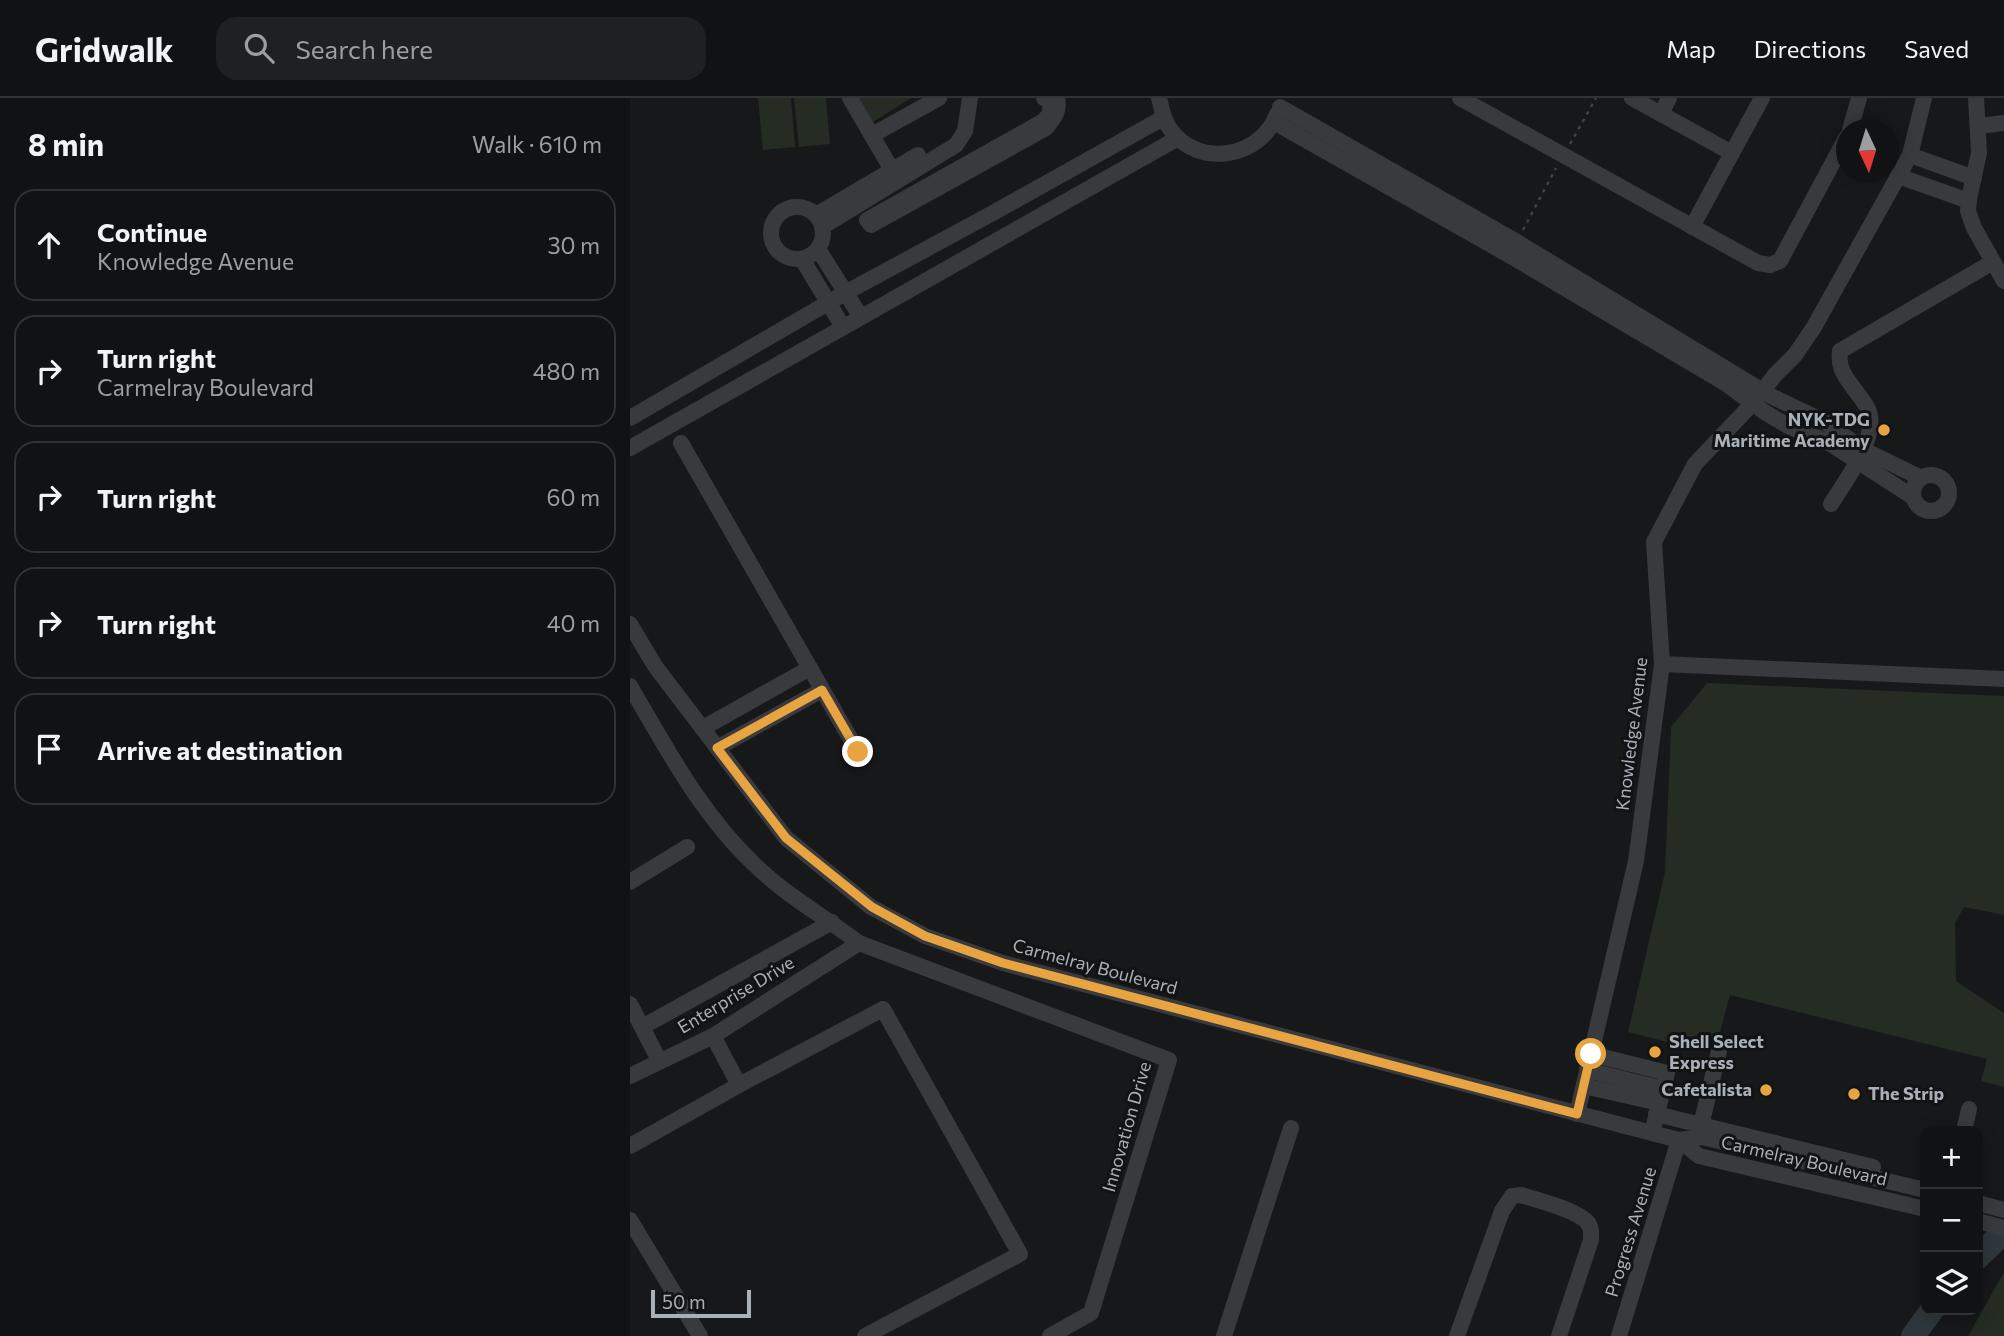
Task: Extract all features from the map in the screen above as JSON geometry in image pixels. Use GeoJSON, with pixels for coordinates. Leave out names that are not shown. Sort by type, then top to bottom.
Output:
{"type":"FeatureCollection","features":[{"type":"Feature","properties":{"kind":"street"},"geometry":{"type":"LineString","coordinates":[[850,98],[895,174]]}},
{"type":"Feature","properties":{"kind":"street"},"geometry":{"type":"LineString","coordinates":[[872,135],[939,98]]}},
{"type":"Feature","properties":{"kind":"street"},"geometry":{"type":"LineString","coordinates":[[819,221],[951,137],[958,126],[963,98]]}},
{"type":"Feature","properties":{"kind":"street"},"geometry":{"type":"LineString","coordinates":[[895,174],[956,145],[965,131],[970,98]]}},
{"type":"Feature","properties":{"kind":"street"},"geometry":{"type":"LineString","coordinates":[[1044,98],[1049,100],[1052,108],[1049,116],[1042,122],[867,220],[871,225],[1046,128],[1055,118],[1059,106],[1057,98]]}},
{"type":"Feature","properties":{"kind":"street"},"geometry":{"type":"LineString","coordinates":[[1159,98],[1163,118],[1178,138],[1197,150],[1219,155],[1241,151],[1260,140],[1278,109]]}},
{"type":"Feature","properties":{"kind":"street"},"geometry":{"type":"LineString","coordinates":[[1460,98],[1758,263],[1770,265],[1780,261],[1836,157]]}},
{"type":"Feature","properties":{"kind":"street"},"geometry":{"type":"LineString","coordinates":[[1632,98],[1732,153]]}},
{"type":"Feature","properties":{"kind":"street"},"geometry":{"type":"LineString","coordinates":[[1661,114],[1669,98]]}},
{"type":"Feature","properties":{"kind":"street"},"geometry":{"type":"LineString","coordinates":[[1692,227],[1762,98]]}},
{"type":"Feature","properties":{"kind":"street"},"geometry":{"type":"LineString","coordinates":[[1853,119],[1859,98]]}},
{"type":"Feature","properties":{"kind":"street","name":"Knowledge Avenue"},"geometry":{"type":"LineString","coordinates":[[1899,174],[1910,155],[1924,98]]}},
{"type":"Feature","properties":{"kind":"street"},"geometry":{"type":"LineString","coordinates":[[1976,98],[1979,153],[1968,211],[1974,228],[2004,281]]}},
{"type":"Feature","properties":{"kind":"street"},"geometry":{"type":"LineString","coordinates":[[1278,109],[1517,242],[1764,390],[1825,422],[1913,496],[1919,507],[1931,512],[1943,508],[1950,497],[1950,491],[1944,480],[1933,475],[1921,478],[1914,486],[1913,496]]}},
{"type":"Feature","properties":{"kind":"street"},"geometry":{"type":"LineString","coordinates":[[1278,109],[1521,262],[1725,383],[1790,426],[1921,478]]}},
{"type":"Feature","properties":{"kind":"street"},"geometry":{"type":"LineString","coordinates":[[630,418],[845,293],[1163,118]]}},
{"type":"Feature","properties":{"kind":"street"},"geometry":{"type":"LineString","coordinates":[[1978,126],[2004,123]]}},
{"type":"Feature","properties":{"kind":"street"},"geometry":{"type":"LineString","coordinates":[[630,448],[1178,138]]}},
{"type":"Feature","properties":{"kind":"street"},"geometry":{"type":"LineString","coordinates":[[1910,155],[1974,178]]}},
{"type":"Feature","properties":{"kind":"street"},"geometry":{"type":"LineString","coordinates":[[1899,176],[1969,201]]}},
{"type":"Feature","properties":{"kind":"street","name":"Knowledge Avenue"},"geometry":{"type":"LineString","coordinates":[[1577,1114],[1636,861],[1662,664],[1654,542],[1695,464],[1795,355],[1814,327],[1895,182]]}},
{"type":"Feature","properties":{"kind":"street"},"geometry":{"type":"LineString","coordinates":[[1022,197],[1034,220]]}},
{"type":"Feature","properties":{"kind":"street"},"geometry":{"type":"LineString","coordinates":[[791,207],[804,208],[819,221],[822,239],[818,249],[811,256],[802,259],[782,255],[771,239],[775,218],[791,207]]}},
{"type":"Feature","properties":{"kind":"street"},"geometry":{"type":"LineString","coordinates":[[976,223],[989,245]]}},
{"type":"Feature","properties":{"kind":"street"},"geometry":{"type":"LineString","coordinates":[[818,249],[861,317]]}},
{"type":"Feature","properties":{"kind":"street"},"geometry":{"type":"LineString","coordinates":[[802,259],[842,327]]}},
{"type":"Feature","properties":{"kind":"street"},"geometry":{"type":"LineString","coordinates":[[1831,504],[1861,455],[1870,426],[1869,410],[1843,374],[1838,362],[1840,351],[1993,261]]}},
{"type":"Feature","properties":{"kind":"street"},"geometry":{"type":"LineString","coordinates":[[681,443],[858,752]]}},
{"type":"Feature","properties":{"kind":"street","name":"Carmelray Boulevard"},"geometry":{"type":"LineString","coordinates":[[630,624],[655,666],[786,838],[872,907],[925,936],[1003,963],[1679,1140],[1702,1138],[1787,1151],[1922,1189]]}},
{"type":"Feature","properties":{"kind":"street"},"geometry":{"type":"LineString","coordinates":[[1662,664],[2004,679]]}},
{"type":"Feature","properties":{"kind":"street"},"geometry":{"type":"LineString","coordinates":[[703,728],[810,668]]}},
{"type":"Feature","properties":{"kind":"street"},"geometry":{"type":"LineString","coordinates":[[630,686],[679,768],[723,833],[792,898],[832,922],[859,943]]}},
{"type":"Feature","properties":{"kind":"street"},"geometry":{"type":"LineString","coordinates":[[717,748],[822,690]]}},
{"type":"Feature","properties":{"kind":"street"},"geometry":{"type":"LineString","coordinates":[[630,882],[688,847]]}},
{"type":"Feature","properties":{"kind":"street"},"geometry":{"type":"LineString","coordinates":[[642,1027],[832,922]]}},
{"type":"Feature","properties":{"kind":"street","name":"Enterprise Drive"},"geometry":{"type":"LineString","coordinates":[[630,1076],[713,1036],[859,943]]}},
{"type":"Feature","properties":{"kind":"street","name":"Innovation Drive"},"geometry":{"type":"LineString","coordinates":[[859,943],[1169,1060],[1091,1313],[1050,1336]]}},
{"type":"Feature","properties":{"kind":"street"},"geometry":{"type":"LineString","coordinates":[[630,1004],[659,1060]]}},
{"type":"Feature","properties":{"kind":"street"},"geometry":{"type":"LineString","coordinates":[[630,1146],[739,1084],[883,1009],[1020,1254],[865,1336]]}},
{"type":"Feature","properties":{"kind":"street"},"geometry":{"type":"LineString","coordinates":[[713,1036],[739,1084]]}},
{"type":"Feature","properties":{"kind":"street"},"geometry":{"type":"LineString","coordinates":[[1701,1125],[1719,1051]]}},
{"type":"Feature","properties":{"kind":"street"},"geometry":{"type":"LineString","coordinates":[[1587,1070],[1659,1102],[1701,1125],[1787,1151]]}},
{"type":"Feature","properties":{"kind":"street"},"geometry":{"type":"LineString","coordinates":[[1587,1070],[1667,1073],[1652,1133]]}},
{"type":"Feature","properties":{"kind":"street"},"geometry":{"type":"LineString","coordinates":[[1965,1126],[1969,1109]]}},
{"type":"Feature","properties":{"kind":"street"},"geometry":{"type":"LineString","coordinates":[[1224,1336],[1291,1128]]}},
{"type":"Feature","properties":{"kind":"street","name":"Carmelray Boulevard"},"geometry":{"type":"LineString","coordinates":[[1679,1140],[1699,1156],[1920,1208]]}},
{"type":"Feature","properties":{"kind":"street","name":"Progress Avenue"},"geometry":{"type":"LineString","coordinates":[[1619,1336],[1679,1140]]}},
{"type":"Feature","properties":{"kind":"street"},"geometry":{"type":"LineString","coordinates":[[1849,1167],[1920,1179]]}},
{"type":"Feature","properties":{"kind":"street"},"geometry":{"type":"LineString","coordinates":[[1457,1336],[1502,1211],[1512,1196],[1521,1195],[1578,1215],[1588,1222],[1591,1230],[1591,1240],[1559,1336]]}},
{"type":"Feature","properties":{"kind":"street"},"geometry":{"type":"LineString","coordinates":[[1983,1205],[2004,1210]]}},
{"type":"Feature","properties":{"kind":"street"},"geometry":{"type":"LineString","coordinates":[[630,1220],[700,1336]]}},
{"type":"Feature","properties":{"kind":"street"},"geometry":{"type":"LineString","coordinates":[[1983,1222],[2004,1228]]}},
{"type":"Feature","properties":{"kind":"path"},"geometry":{"type":"LineString","coordinates":[[1517,242],[1595,98]]}},
{"type":"Feature","properties":{"kind":"shaded area"},"geometry":{"type":"Polygon","coordinates":[[[758,98],[791,98],[795,147],[763,150],[758,98]]]}},
{"type":"Feature","properties":{"kind":"shaded area"},"geometry":{"type":"Polygon","coordinates":[[[794,98],[826,98],[830,144],[799,147],[794,98]]]}},
{"type":"Feature","properties":{"kind":"shaded area"},"geometry":{"type":"Polygon","coordinates":[[[859,98],[911,98],[873,122],[859,98]]]}},
{"type":"Feature","properties":{"kind":"shaded area"},"geometry":{"type":"Polygon","coordinates":[[[1707,683],[2004,696],[2004,915],[1964,907],[1955,923],[1956,981],[2004,1013],[2004,1087],[1981,1081],[1987,1059],[1730,995],[1718,1040],[1697,1034],[1694,1049],[1628,1032],[1665,872],[1671,727],[1707,683]]]}},
{"type":"Feature","properties":{"kind":"shaded area"},"geometry":{"type":"Polygon","coordinates":[[[2004,1272],[2004,1336],[1968,1336],[1980,1315],[1983,1315],[1983,1309],[2004,1272]]]}},
{"type":"Feature","properties":{"kind":"waterway"},"geometry":{"type":"LineString","coordinates":[[1983,1252],[2004,1232]]}},
{"type":"Feature","properties":{"kind":"waterway"},"geometry":{"type":"LineString","coordinates":[[1913,1336],[1928,1315]]}},
{"type":"Feature","properties":{"kind":"place","name":"NYK-TDG Maritime Academy"},"geometry":{"type":"Point","coordinates":[1884,430]}},
{"type":"Feature","properties":{"kind":"place","name":"Shell Select Express"},"geometry":{"type":"Point","coordinates":[1655,1052]}},
{"type":"Feature","properties":{"kind":"place","name":"Cafetalista"},"geometry":{"type":"Point","coordinates":[1766,1090]}},
{"type":"Feature","properties":{"kind":"place","name":"The Strip"},"geometry":{"type":"Point","coordinates":[1854,1094]}},
{"type":"Feature","properties":{"kind":"route"},"geometry":{"type":"LineString","coordinates":[[858,752],[822,690],[717,748],[786,838],[872,907],[925,936],[1003,963],[1577,1114],[1591,1054]]}}]}
